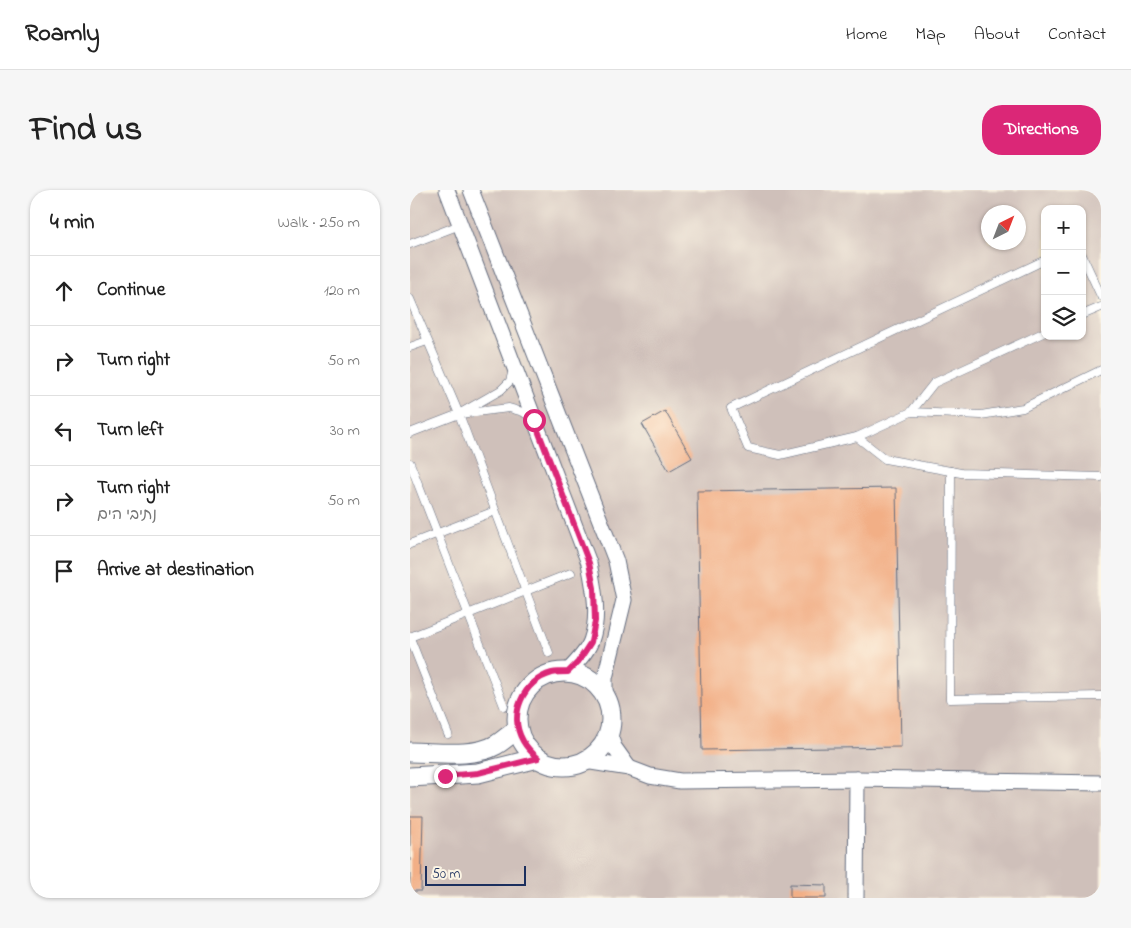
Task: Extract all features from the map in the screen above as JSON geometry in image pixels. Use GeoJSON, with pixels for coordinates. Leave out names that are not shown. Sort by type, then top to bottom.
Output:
{"type":"FeatureCollection","features":[{"type":"Feature","properties":{"kind":"street"},"geometry":{"type":"LineString","coordinates":[[447,190],[589,563],[594,588],[595,621],[591,642],[578,662],[568,672]]}},
{"type":"Feature","properties":{"kind":"street"},"geometry":{"type":"LineString","coordinates":[[471,190],[616,561],[624,600],[605,678],[605,696]]}},
{"type":"Feature","properties":{"kind":"street"},"geometry":{"type":"LineString","coordinates":[[568,672],[579,674],[589,679],[605,696],[610,708],[609,733],[604,744],[596,754],[586,761],[562,766],[550,764],[538,758],[522,740],[518,729],[518,707],[528,688],[539,678],[553,673],[568,672]]}},
{"type":"Feature","properties":{"kind":"street"},"geometry":{"type":"LineString","coordinates":[[410,752],[466,753],[485,750],[496,745],[518,729]]}},
{"type":"Feature","properties":{"kind":"street"},"geometry":{"type":"LineString","coordinates":[[609,733],[614,747],[629,768]]}},
{"type":"Feature","properties":{"kind":"street"},"geometry":{"type":"LineString","coordinates":[[410,777],[478,773],[538,758]]}},
{"type":"Feature","properties":{"kind":"street"},"geometry":{"type":"LineString","coordinates":[[586,761],[629,768],[650,776],[680,781],[857,779],[1101,783]]}},
{"type":"Feature","properties":{"kind":"street"},"geometry":{"type":"LineString","coordinates":[[856,898],[857,779]]}},
{"type":"Feature","properties":{"kind":"lane"},"geometry":{"type":"LineString","coordinates":[[410,244],[460,225]]}},
{"type":"Feature","properties":{"kind":"lane"},"geometry":{"type":"LineString","coordinates":[[1041,262],[731,408],[748,448],[780,455],[857,437],[911,412],[934,383],[1041,334]]}},
{"type":"Feature","properties":{"kind":"lane"},"geometry":{"type":"LineString","coordinates":[[1086,264],[1101,296]]}},
{"type":"Feature","properties":{"kind":"lane"},"geometry":{"type":"LineString","coordinates":[[410,299],[459,414],[549,653]]}},
{"type":"Feature","properties":{"kind":"lane"},"geometry":{"type":"LineString","coordinates":[[1086,313],[1101,307]]}},
{"type":"Feature","properties":{"kind":"lane"},"geometry":{"type":"LineString","coordinates":[[410,348],[428,341]]}},
{"type":"Feature","properties":{"kind":"lane"},"geometry":{"type":"LineString","coordinates":[[410,433],[459,414],[501,390],[510,381],[514,366]]}},
{"type":"Feature","properties":{"kind":"lane"},"geometry":{"type":"LineString","coordinates":[[911,412],[981,415],[1023,408],[1101,370]]}},
{"type":"Feature","properties":{"kind":"lane"},"geometry":{"type":"LineString","coordinates":[[459,414],[509,408],[523,412],[534,420]]}},
{"type":"Feature","properties":{"kind":"lane"},"geometry":{"type":"LineString","coordinates":[[857,437],[885,459],[960,473],[1101,477]]}},
{"type":"Feature","properties":{"kind":"lane"},"geometry":{"type":"LineString","coordinates":[[410,463],[504,706]]}},
{"type":"Feature","properties":{"kind":"lane"},"geometry":{"type":"LineString","coordinates":[[951,471],[950,699],[1101,696]]}},
{"type":"Feature","properties":{"kind":"lane"},"geometry":{"type":"LineString","coordinates":[[410,544],[495,510]]}},
{"type":"Feature","properties":{"kind":"lane"},"geometry":{"type":"LineString","coordinates":[[448,734],[410,637],[571,573]]}},
{"type":"Feature","properties":{"kind":"shaded area"},"geometry":{"type":"Polygon","coordinates":[[[410,190],[1101,190],[1101,898],[410,898],[410,190]]]}},
{"type":"Feature","properties":{"kind":"building"},"geometry":{"type":"Polygon","coordinates":[[[665,411],[692,458],[669,471],[642,424],[665,411]]]}},
{"type":"Feature","properties":{"kind":"building"},"geometry":{"type":"Polygon","coordinates":[[[896,488],[901,747],[702,750],[697,491],[896,488]]]}},
{"type":"Feature","properties":{"kind":"building"},"geometry":{"type":"Polygon","coordinates":[[[410,816],[423,816],[421,891],[410,891],[410,816]]]}},
{"type":"Feature","properties":{"kind":"building"},"geometry":{"type":"Polygon","coordinates":[[[790,884],[826,885],[826,898],[790,898],[790,884]]]}},
{"type":"Feature","properties":{"kind":"route"},"geometry":{"type":"LineString","coordinates":[[445,776],[478,773],[538,758],[522,740],[518,729],[517,714],[520,700],[528,688],[539,678],[553,673],[568,672],[578,662],[591,642],[595,621],[595,604],[589,563],[534,420]]}}]}
